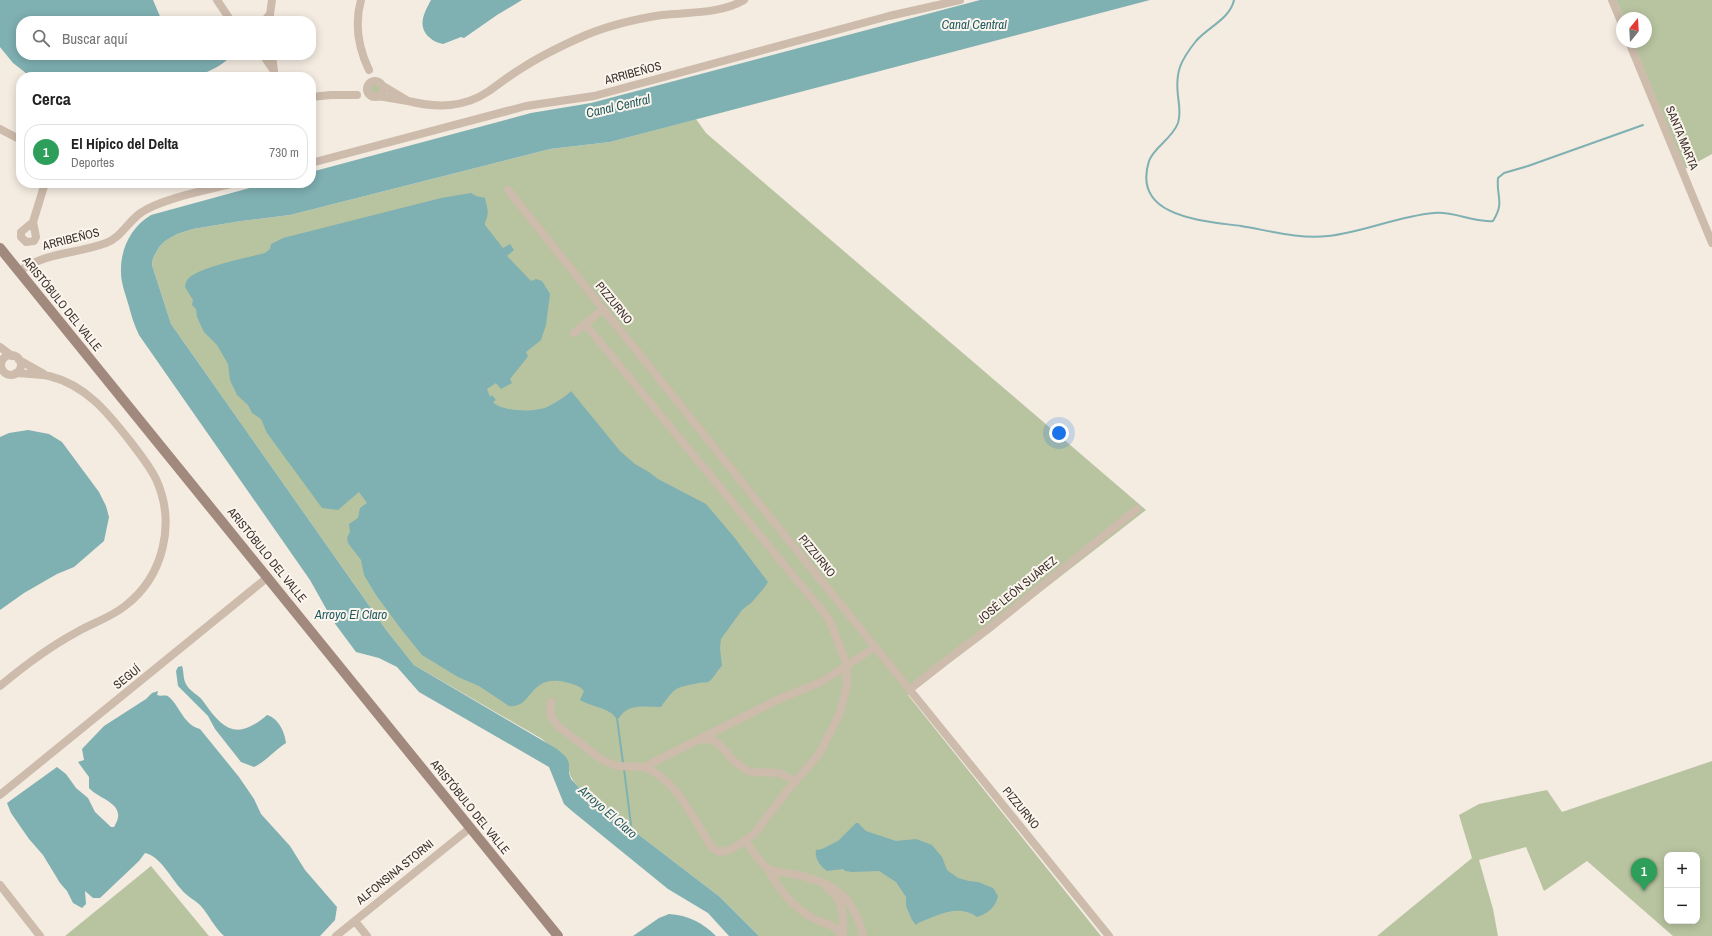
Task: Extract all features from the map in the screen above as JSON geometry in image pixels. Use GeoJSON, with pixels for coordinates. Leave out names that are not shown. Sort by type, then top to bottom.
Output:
{"type":"FeatureCollection","features":[{"type":"Feature","properties":{"kind":"street"},"geometry":{"type":"LineString","coordinates":[[217,0],[228,16]]}},
{"type":"Feature","properties":{"kind":"street"},"geometry":{"type":"LineString","coordinates":[[269,16],[272,0]]}},
{"type":"Feature","properties":{"kind":"street"},"geometry":{"type":"LineString","coordinates":[[361,0],[357,20],[357,34],[362,57],[375,84],[383,91],[375,96]]}},
{"type":"Feature","properties":{"kind":"street"},"geometry":{"type":"LineString","coordinates":[[316,96],[331,95],[375,96],[436,107],[458,105],[489,91],[536,59],[573,40],[593,32],[634,20],[716,10],[731,6],[744,0]]}},
{"type":"Feature","properties":{"kind":"street","name":"ARRIBEÑOS"},"geometry":{"type":"LineString","coordinates":[[316,162],[526,106],[594,96],[889,16],[960,0]]}},
{"type":"Feature","properties":{"kind":"street"},"geometry":{"type":"LineString","coordinates":[[1612,0],[1617,12]]}},
{"type":"Feature","properties":{"kind":"street","name":"SANTA MARTA"},"geometry":{"type":"LineString","coordinates":[[1631,48],[1712,243]]}},
{"type":"Feature","properties":{"kind":"street"},"geometry":{"type":"LineString","coordinates":[[266,60],[273,72]]}},
{"type":"Feature","properties":{"kind":"street"},"geometry":{"type":"LineString","coordinates":[[273,60],[274,72]]}},
{"type":"Feature","properties":{"kind":"street"},"geometry":{"type":"LineString","coordinates":[[375,84],[408,101]]}},
{"type":"Feature","properties":{"kind":"street"},"geometry":{"type":"LineString","coordinates":[[357,95],[375,84]]}},
{"type":"Feature","properties":{"kind":"street"},"geometry":{"type":"LineString","coordinates":[[375,84],[368,92],[375,96]]}},
{"type":"Feature","properties":{"kind":"street"},"geometry":{"type":"LineString","coordinates":[[0,129],[16,137]]}},
{"type":"Feature","properties":{"kind":"street"},"geometry":{"type":"LineString","coordinates":[[33,222],[43,188]]}},
{"type":"Feature","properties":{"kind":"street","name":"ARRIBEÑOS"},"geometry":{"type":"LineString","coordinates":[[20,271],[40,259],[106,243],[116,237],[136,216],[150,207],[217,188]]}},
{"type":"Feature","properties":{"kind":"street","name":"PIZZURNO"},"geometry":{"type":"LineString","coordinates":[[508,190],[1109,936]]}},
{"type":"Feature","properties":{"kind":"street","name":"ARISTÓBULO DEL VALLE"},"geometry":{"type":"LineString","coordinates":[[0,248],[558,936]]}},
{"type":"Feature","properties":{"kind":"street"},"geometry":{"type":"LineString","coordinates":[[574,333],[603,309]]}},
{"type":"Feature","properties":{"kind":"street"},"geometry":{"type":"LineString","coordinates":[[551,702],[550,710],[552,718],[559,728],[602,758],[619,766],[644,767],[664,778],[685,803],[713,849],[719,852],[730,850],[754,835],[819,754],[839,715],[846,690],[847,665],[829,619],[585,324]]}},
{"type":"Feature","properties":{"kind":"street"},"geometry":{"type":"LineString","coordinates":[[0,347],[15,358],[48,376],[67,383],[91,397],[106,412],[147,464],[155,477],[164,502],[166,515],[164,546],[155,570],[137,595],[124,607],[56,645],[0,686]]}},
{"type":"Feature","properties":{"kind":"street"},"geometry":{"type":"LineString","coordinates":[[15,358],[7,357],[1,361],[3,371],[8,375],[48,376]]}},
{"type":"Feature","properties":{"kind":"street"},"geometry":{"type":"LineString","coordinates":[[8,375],[20,366],[15,358]]}},
{"type":"Feature","properties":{"kind":"street","name":"JOSÉ LEÓN SUÁREZ"},"geometry":{"type":"LineString","coordinates":[[910,689],[992,626],[1137,509]]}},
{"type":"Feature","properties":{"kind":"street","name":"SEGUÍ"},"geometry":{"type":"LineString","coordinates":[[0,795],[268,577]]}},
{"type":"Feature","properties":{"kind":"street"},"geometry":{"type":"LineString","coordinates":[[644,767],[777,700],[821,682],[875,647]]}},
{"type":"Feature","properties":{"kind":"street"},"geometry":{"type":"LineString","coordinates":[[701,739],[713,740],[720,744],[734,761],[746,770],[752,772],[779,773],[796,781]]}},
{"type":"Feature","properties":{"kind":"street","name":"ALFONSINA STORNI"},"geometry":{"type":"LineString","coordinates":[[336,936],[470,828]]}},
{"type":"Feature","properties":{"kind":"street"},"geometry":{"type":"LineString","coordinates":[[746,841],[768,869],[777,886],[791,901],[811,918],[836,927],[842,936]]}},
{"type":"Feature","properties":{"kind":"street"},"geometry":{"type":"LineString","coordinates":[[768,869],[776,872],[792,873],[818,880],[838,890],[848,902],[860,923],[863,936]]}},
{"type":"Feature","properties":{"kind":"street"},"geometry":{"type":"LineString","coordinates":[[818,880],[832,892],[841,903],[844,913],[842,936]]}},
{"type":"Feature","properties":{"kind":"street"},"geometry":{"type":"LineString","coordinates":[[0,885],[40,936]]}},
{"type":"Feature","properties":{"kind":"street"},"geometry":{"type":"LineString","coordinates":[[355,921],[367,936]]}},
{"type":"Feature","properties":{"kind":"green space"},"geometry":{"type":"Polygon","coordinates":[[[1616,0],[1712,0],[1712,154],[1685,169],[1635,48],[1652,48],[1652,12],[1621,12],[1616,0]]]}},
{"type":"Feature","properties":{"kind":"green space"},"geometry":{"type":"Polygon","coordinates":[[[375,83],[379,85],[381,89],[379,93],[375,95],[371,93],[369,89],[371,85],[375,83]]]}},
{"type":"Feature","properties":{"kind":"green space"},"geometry":{"type":"Polygon","coordinates":[[[696,119],[706,133],[1146,510],[908,695],[1101,936],[759,936],[720,897],[583,792],[570,776],[569,763],[542,739],[414,665],[387,631],[171,324],[152,265],[153,258],[159,247],[165,241],[177,234],[193,229],[290,215],[550,149],[610,142],[696,119]]]}},
{"type":"Feature","properties":{"kind":"green space"},"geometry":{"type":"Polygon","coordinates":[[[1712,761],[1712,936],[1673,936],[1587,861],[1544,891],[1526,847],[1479,860],[1493,909],[1498,936],[1377,936],[1472,858],[1459,815],[1479,804],[1547,790],[1562,812],[1712,761]]]}},
{"type":"Feature","properties":{"kind":"green space"},"geometry":{"type":"Polygon","coordinates":[[[151,866],[209,936],[65,936],[151,866]]]}},
{"type":"Feature","properties":{"kind":"water"},"geometry":{"type":"Polygon","coordinates":[[[0,0],[153,0],[160,16],[16,16],[16,60],[226,60],[224,63],[207,72],[25,72],[13,63],[0,47],[0,0]]]}},
{"type":"Feature","properties":{"kind":"water"},"geometry":{"type":"Polygon","coordinates":[[[431,0],[522,0],[464,38],[461,37],[443,44],[436,42],[431,38],[425,33],[423,28],[424,15],[431,0]]]}},
{"type":"Feature","properties":{"kind":"water"},"geometry":{"type":"Polygon","coordinates":[[[980,0],[1150,0],[610,142],[550,149],[290,215],[193,229],[177,234],[165,241],[159,247],[153,258],[152,265],[171,324],[387,631],[414,665],[557,749],[566,757],[569,763],[569,773],[571,779],[583,792],[720,897],[759,936],[729,936],[708,913],[668,889],[564,804],[549,767],[419,692],[397,667],[379,658],[356,652],[333,621],[310,580],[139,335],[122,284],[121,264],[125,247],[132,232],[151,215],[250,188],[316,188],[316,171],[531,113],[591,103],[980,0]]]}},
{"type":"Feature","properties":{"kind":"water"},"geometry":{"type":"Polygon","coordinates":[[[471,193],[485,198],[488,213],[485,225],[503,248],[510,244],[514,250],[507,256],[531,281],[536,279],[542,281],[550,294],[546,325],[541,340],[526,352],[528,356],[510,379],[512,383],[501,389],[496,383],[487,389],[490,397],[492,395],[496,400],[493,402],[504,408],[512,410],[536,410],[552,404],[571,391],[620,451],[635,464],[658,479],[706,504],[734,537],[768,582],[752,602],[742,610],[721,639],[720,648],[722,666],[712,679],[708,682],[680,687],[673,691],[661,707],[632,708],[623,713],[619,718],[616,718],[613,714],[604,709],[580,700],[584,691],[580,687],[565,682],[553,681],[544,683],[537,687],[523,702],[517,706],[509,706],[479,686],[458,677],[422,655],[376,595],[364,575],[361,560],[348,543],[347,538],[350,532],[349,524],[358,518],[360,508],[367,503],[359,492],[338,510],[322,508],[267,433],[261,419],[252,413],[248,405],[237,395],[230,380],[228,364],[217,345],[204,332],[197,317],[196,309],[192,305],[193,300],[185,287],[187,280],[194,274],[213,266],[265,253],[270,249],[271,244],[283,238],[441,198],[471,193]]]}},
{"type":"Feature","properties":{"kind":"water"},"geometry":{"type":"Polygon","coordinates":[[[28,430],[49,434],[62,442],[99,492],[106,506],[109,517],[104,541],[74,567],[57,574],[24,593],[0,610],[0,437],[9,433],[28,430]]]}},
{"type":"Feature","properties":{"kind":"water"},"geometry":{"type":"Polygon","coordinates":[[[182,666],[184,680],[187,686],[201,699],[217,719],[224,725],[231,729],[239,730],[247,728],[267,715],[278,722],[284,734],[286,743],[254,767],[241,762],[215,729],[208,716],[178,686],[176,671],[178,667],[182,666]]]}},
{"type":"Feature","properties":{"kind":"water"},"geometry":{"type":"Polygon","coordinates":[[[158,691],[157,695],[169,697],[186,720],[194,727],[200,729],[239,777],[254,799],[261,814],[290,846],[305,870],[337,907],[335,920],[320,936],[224,936],[217,929],[200,905],[183,891],[156,858],[145,853],[139,861],[100,898],[93,898],[85,891],[86,904],[82,908],[73,903],[67,891],[60,883],[43,855],[29,839],[11,813],[7,803],[57,767],[66,774],[76,788],[88,798],[95,812],[111,827],[114,827],[118,819],[116,808],[89,788],[89,777],[78,762],[84,760],[82,749],[104,726],[146,699],[152,693],[158,691]]]}},
{"type":"Feature","properties":{"kind":"water"},"geometry":{"type":"Polygon","coordinates":[[[856,823],[858,823],[866,831],[896,841],[916,839],[932,845],[942,857],[947,870],[958,878],[978,882],[993,888],[998,896],[995,904],[988,912],[977,917],[970,913],[955,911],[940,914],[916,925],[912,920],[906,906],[906,897],[896,882],[879,871],[852,872],[845,871],[843,869],[827,871],[818,862],[816,850],[822,849],[838,841],[856,823]]]}},
{"type":"Feature","properties":{"kind":"water"},"geometry":{"type":"Polygon","coordinates":[[[669,914],[695,920],[716,936],[633,936],[659,918],[669,914]]]}},
{"type":"Feature","properties":{"kind":"waterway"},"geometry":{"type":"LineString","coordinates":[[1234,0],[1232,7],[1223,18],[1201,36],[1186,54],[1180,66],[1177,80],[1180,113],[1178,123],[1172,134],[1155,151],[1149,161],[1146,180],[1151,194],[1161,205],[1175,213],[1191,218],[1284,234],[1317,237],[1341,234],[1407,217],[1434,213],[1493,221],[1499,209],[1498,178],[1504,173],[1528,166],[1643,125]]}},
{"type":"Feature","properties":{"kind":"waterway"},"geometry":{"type":"LineString","coordinates":[[617,718],[623,763]]}},
{"type":"Feature","properties":{"kind":"waterway","name":"Arroyo El Claro"},"geometry":{"type":"LineString","coordinates":[[624,769],[632,833]]}},
{"type":"Feature","properties":{"kind":"place","name":"El Hípico del Delta"},"geometry":{"type":"Point","coordinates":[1644,891]}},
{"type":"Feature","properties":{"kind":"water label","name":"Canal Central"},"geometry":{"type":"Point","coordinates":[974,24]}},
{"type":"Feature","properties":{"kind":"water label","name":"Canal Central"},"geometry":{"type":"Point","coordinates":[618,106]}}]}
